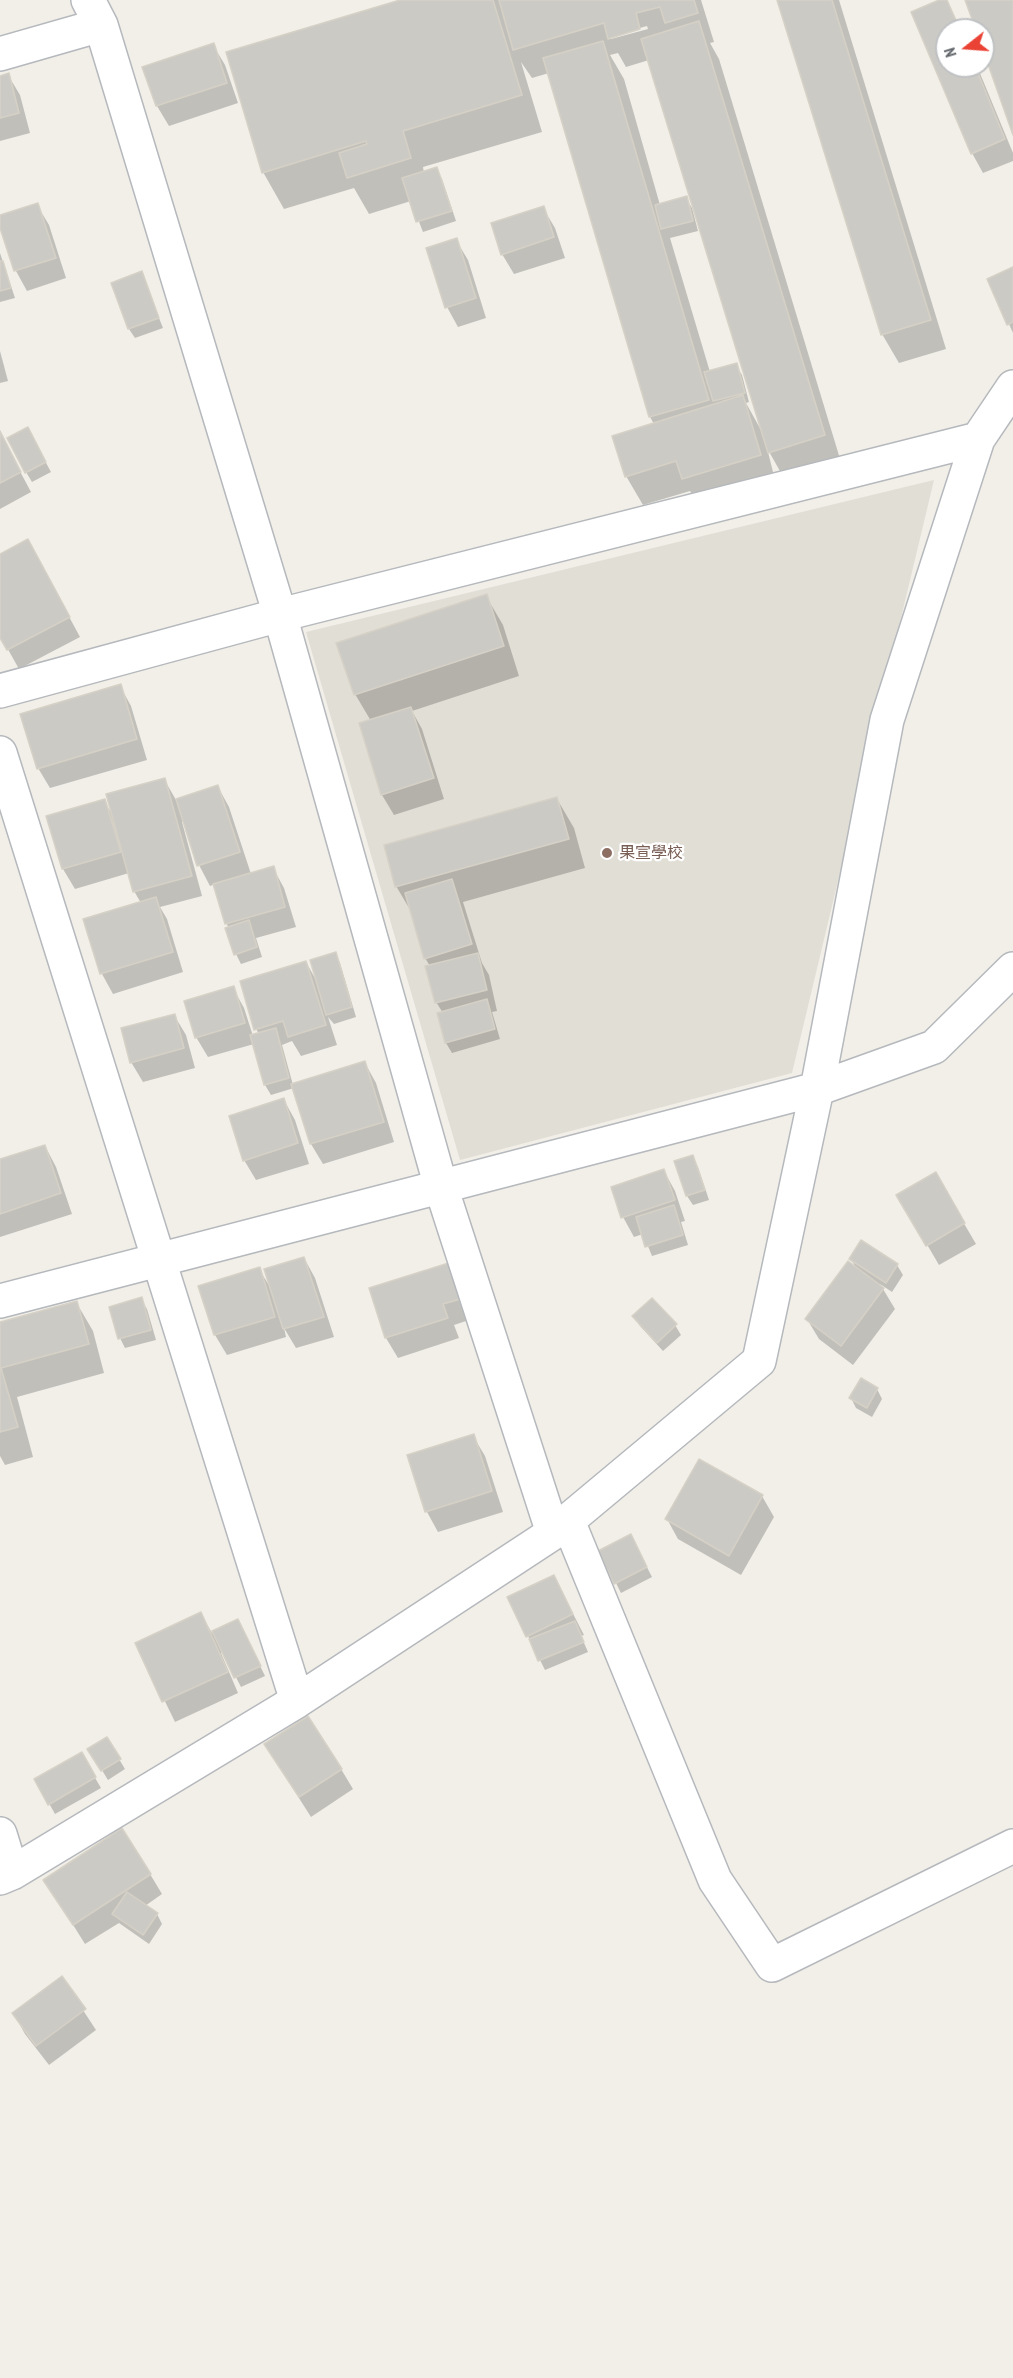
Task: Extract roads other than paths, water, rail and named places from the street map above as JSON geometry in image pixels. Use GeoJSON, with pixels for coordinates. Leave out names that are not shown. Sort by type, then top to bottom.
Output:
{"type":"FeatureCollection","features":[{"type":"Feature","properties":{"kind":"street"},"geometry":{"type":"LineString","coordinates":[[0,54],[95,12],[280,615],[441,1187],[561,1527],[715,1880],[772,1965],[1013,1846]]}},
{"type":"Feature","properties":{"kind":"street"},"geometry":{"type":"LineString","coordinates":[[0,1834],[6,1876],[297,1701],[561,1527],[759,1361],[817,1089],[887,720],[978,439],[1013,387]]}},
{"type":"Feature","properties":{"kind":"street"},"geometry":{"type":"LineString","coordinates":[[0,691],[280,615],[978,439]]}},
{"type":"Feature","properties":{"kind":"street"},"geometry":{"type":"LineString","coordinates":[[0,753],[297,1701]]}},
{"type":"Feature","properties":{"kind":"street"},"geometry":{"type":"LineString","coordinates":[[0,1301],[817,1089],[934,1047],[1013,969]]}},
{"type":"Feature","properties":{"kind":"place","name":"果宣學校"},"geometry":{"type":"Point","coordinates":[607,853]}}]}
